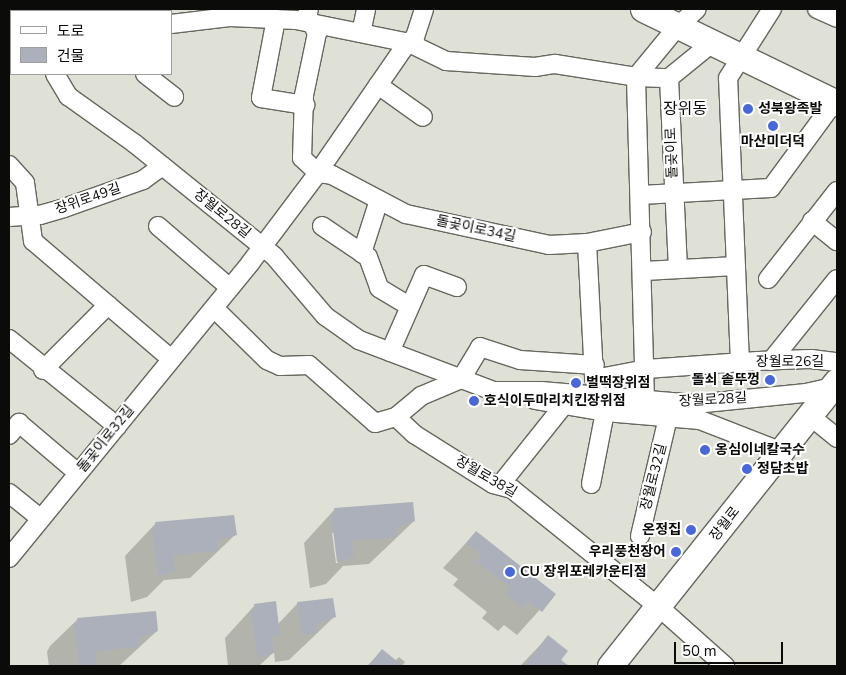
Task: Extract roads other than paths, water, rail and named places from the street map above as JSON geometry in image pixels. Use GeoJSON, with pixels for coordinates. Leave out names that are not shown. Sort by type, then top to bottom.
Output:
{"type":"FeatureCollection","features":[{"type":"Feature","properties":{"kind":"street"},"geometry":{"type":"LineString","coordinates":[[360,33],[366,9]]}},
{"type":"Feature","properties":{"kind":"street","name":"돌곶이로32길"},"geometry":{"type":"LineString","coordinates":[[9,558],[170,358],[214,308],[318,173],[378,85],[415,37],[424,9]]}},
{"type":"Feature","properties":{"kind":"street","name":"돌곶이로"},"geometry":{"type":"LineString","coordinates":[[640,195],[772,188],[836,102],[712,44],[643,9]]}},
{"type":"Feature","properties":{"kind":"street"},"geometry":{"type":"LineString","coordinates":[[645,400],[644,271],[636,77],[678,26],[697,9]]}},
{"type":"Feature","properties":{"kind":"street"},"geometry":{"type":"LineString","coordinates":[[740,363],[728,78],[739,56],[772,9]]}},
{"type":"Feature","properties":{"kind":"street"},"geometry":{"type":"LineString","coordinates":[[817,9],[837,18]]}},
{"type":"Feature","properties":{"kind":"street"},"geometry":{"type":"LineString","coordinates":[[172,24],[193,15],[244,13],[276,19],[310,16],[360,33],[409,43],[446,62],[535,67],[555,64],[636,77],[669,78],[712,44]]}},
{"type":"Feature","properties":{"kind":"street"},"geometry":{"type":"LineString","coordinates":[[310,16],[316,33],[305,105],[302,158],[318,173]]}},
{"type":"Feature","properties":{"kind":"street"},"geometry":{"type":"LineString","coordinates":[[276,19],[261,98],[305,105]]}},
{"type":"Feature","properties":{"kind":"street","name":"장월로28길"},"geometry":{"type":"LineString","coordinates":[[56,75],[68,96],[162,166],[262,247],[325,316],[359,340],[493,391],[594,380],[645,400],[695,404],[806,393],[835,384]]}},
{"type":"Feature","properties":{"kind":"street"},"geometry":{"type":"LineString","coordinates":[[146,75],[174,97]]}},
{"type":"Feature","properties":{"kind":"street","name":"돌곶이로"},"geometry":{"type":"LineString","coordinates":[[669,78],[678,269]]}},
{"type":"Feature","properties":{"kind":"street"},"geometry":{"type":"LineString","coordinates":[[378,85],[423,117]]}},
{"type":"Feature","properties":{"kind":"street"},"geometry":{"type":"LineString","coordinates":[[9,164],[25,183],[28,216],[33,241],[170,358]]}},
{"type":"Feature","properties":{"kind":"street","name":"장위로49길"},"geometry":{"type":"LineString","coordinates":[[9,217],[40,215],[143,180],[162,166]]}},
{"type":"Feature","properties":{"kind":"street","name":"돌곶이로34길"},"geometry":{"type":"LineString","coordinates":[[318,173],[332,175],[406,214],[549,245],[587,243],[642,232]]}},
{"type":"Feature","properties":{"kind":"street"},"geometry":{"type":"LineString","coordinates":[[768,279],[837,191]]}},
{"type":"Feature","properties":{"kind":"street"},"geometry":{"type":"LineString","coordinates":[[362,253],[379,200]]}},
{"type":"Feature","properties":{"kind":"street"},"geometry":{"type":"LineString","coordinates":[[812,221],[837,241]]}},
{"type":"Feature","properties":{"kind":"street"},"geometry":{"type":"LineString","coordinates":[[158,226],[230,288]]}},
{"type":"Feature","properties":{"kind":"street"},"geometry":{"type":"LineString","coordinates":[[322,226],[368,257],[379,288],[409,306]]}},
{"type":"Feature","properties":{"kind":"street"},"geometry":{"type":"LineString","coordinates":[[587,243],[594,380]]}},
{"type":"Feature","properties":{"kind":"street"},"geometry":{"type":"LineString","coordinates":[[644,271],[736,266]]}},
{"type":"Feature","properties":{"kind":"street"},"geometry":{"type":"LineString","coordinates":[[390,352],[424,274],[457,287]]}},
{"type":"Feature","properties":{"kind":"street"},"geometry":{"type":"LineString","coordinates":[[771,361],[837,279]]}},
{"type":"Feature","properties":{"kind":"street"},"geometry":{"type":"LineString","coordinates":[[43,370],[108,305]]}},
{"type":"Feature","properties":{"kind":"street"},"geometry":{"type":"LineString","coordinates":[[214,308],[266,360],[280,366],[309,365],[375,423],[396,417],[421,396],[461,379]]}},
{"type":"Feature","properties":{"kind":"street"},"geometry":{"type":"LineString","coordinates":[[9,339],[43,370],[117,426]]}},
{"type":"Feature","properties":{"kind":"street","name":"장월로26길"},"geometry":{"type":"LineString","coordinates":[[461,379],[480,347],[594,380],[646,369],[811,359],[837,362]]}},
{"type":"Feature","properties":{"kind":"street","name":"장월로"},"geometry":{"type":"LineString","coordinates":[[610,666],[659,607],[835,384]]}},
{"type":"Feature","properties":{"kind":"street"},"geometry":{"type":"LineString","coordinates":[[493,391],[562,406],[605,412],[700,420],[782,452]]}},
{"type":"Feature","properties":{"kind":"street"},"geometry":{"type":"LineString","coordinates":[[500,485],[562,406]]}},
{"type":"Feature","properties":{"kind":"street"},"geometry":{"type":"LineString","coordinates":[[591,484],[605,412]]}},
{"type":"Feature","properties":{"kind":"street"},"geometry":{"type":"LineString","coordinates":[[810,416],[837,438]]}},
{"type":"Feature","properties":{"kind":"street","name":"장월로38길"},"geometry":{"type":"LineString","coordinates":[[396,417],[414,434],[493,484],[512,489],[659,607],[725,666]]}},
{"type":"Feature","properties":{"kind":"street","name":"장월로32길"},"geometry":{"type":"LineString","coordinates":[[640,536],[668,418]]}},
{"type":"Feature","properties":{"kind":"street"},"geometry":{"type":"LineString","coordinates":[[9,435],[19,423],[78,473]]}},
{"type":"Feature","properties":{"kind":"street"},"geometry":{"type":"LineString","coordinates":[[9,493],[41,518]]}},
{"type":"Feature","properties":{"kind":"place","name":"성북왕족발"},"geometry":{"type":"Point","coordinates":[748,109]}},
{"type":"Feature","properties":{"kind":"place","name":"마산미더덕"},"geometry":{"type":"Point","coordinates":[773,126]}},
{"type":"Feature","properties":{"kind":"place","name":"돌쇠 솥뚜껑"},"geometry":{"type":"Point","coordinates":[770,380]}},
{"type":"Feature","properties":{"kind":"place","name":"벌떡장위점"},"geometry":{"type":"Point","coordinates":[576,383]}},
{"type":"Feature","properties":{"kind":"place","name":"호식이두마리치킨장위점"},"geometry":{"type":"Point","coordinates":[474,401]}},
{"type":"Feature","properties":{"kind":"place","name":"옹심이네칼국수"},"geometry":{"type":"Point","coordinates":[705,450]}},
{"type":"Feature","properties":{"kind":"place","name":"정담초밥"},"geometry":{"type":"Point","coordinates":[747,469]}},
{"type":"Feature","properties":{"kind":"place","name":"온정집"},"geometry":{"type":"Point","coordinates":[691,530]}},
{"type":"Feature","properties":{"kind":"place","name":"우리풍천장어"},"geometry":{"type":"Point","coordinates":[676,552]}},
{"type":"Feature","properties":{"kind":"place","name":"CU 장위포레카운티점"},"geometry":{"type":"Point","coordinates":[510,572]}},
{"type":"Feature","properties":{"kind":"district","name":"장위동"},"geometry":{"type":"Point","coordinates":[685,109]}}]}
